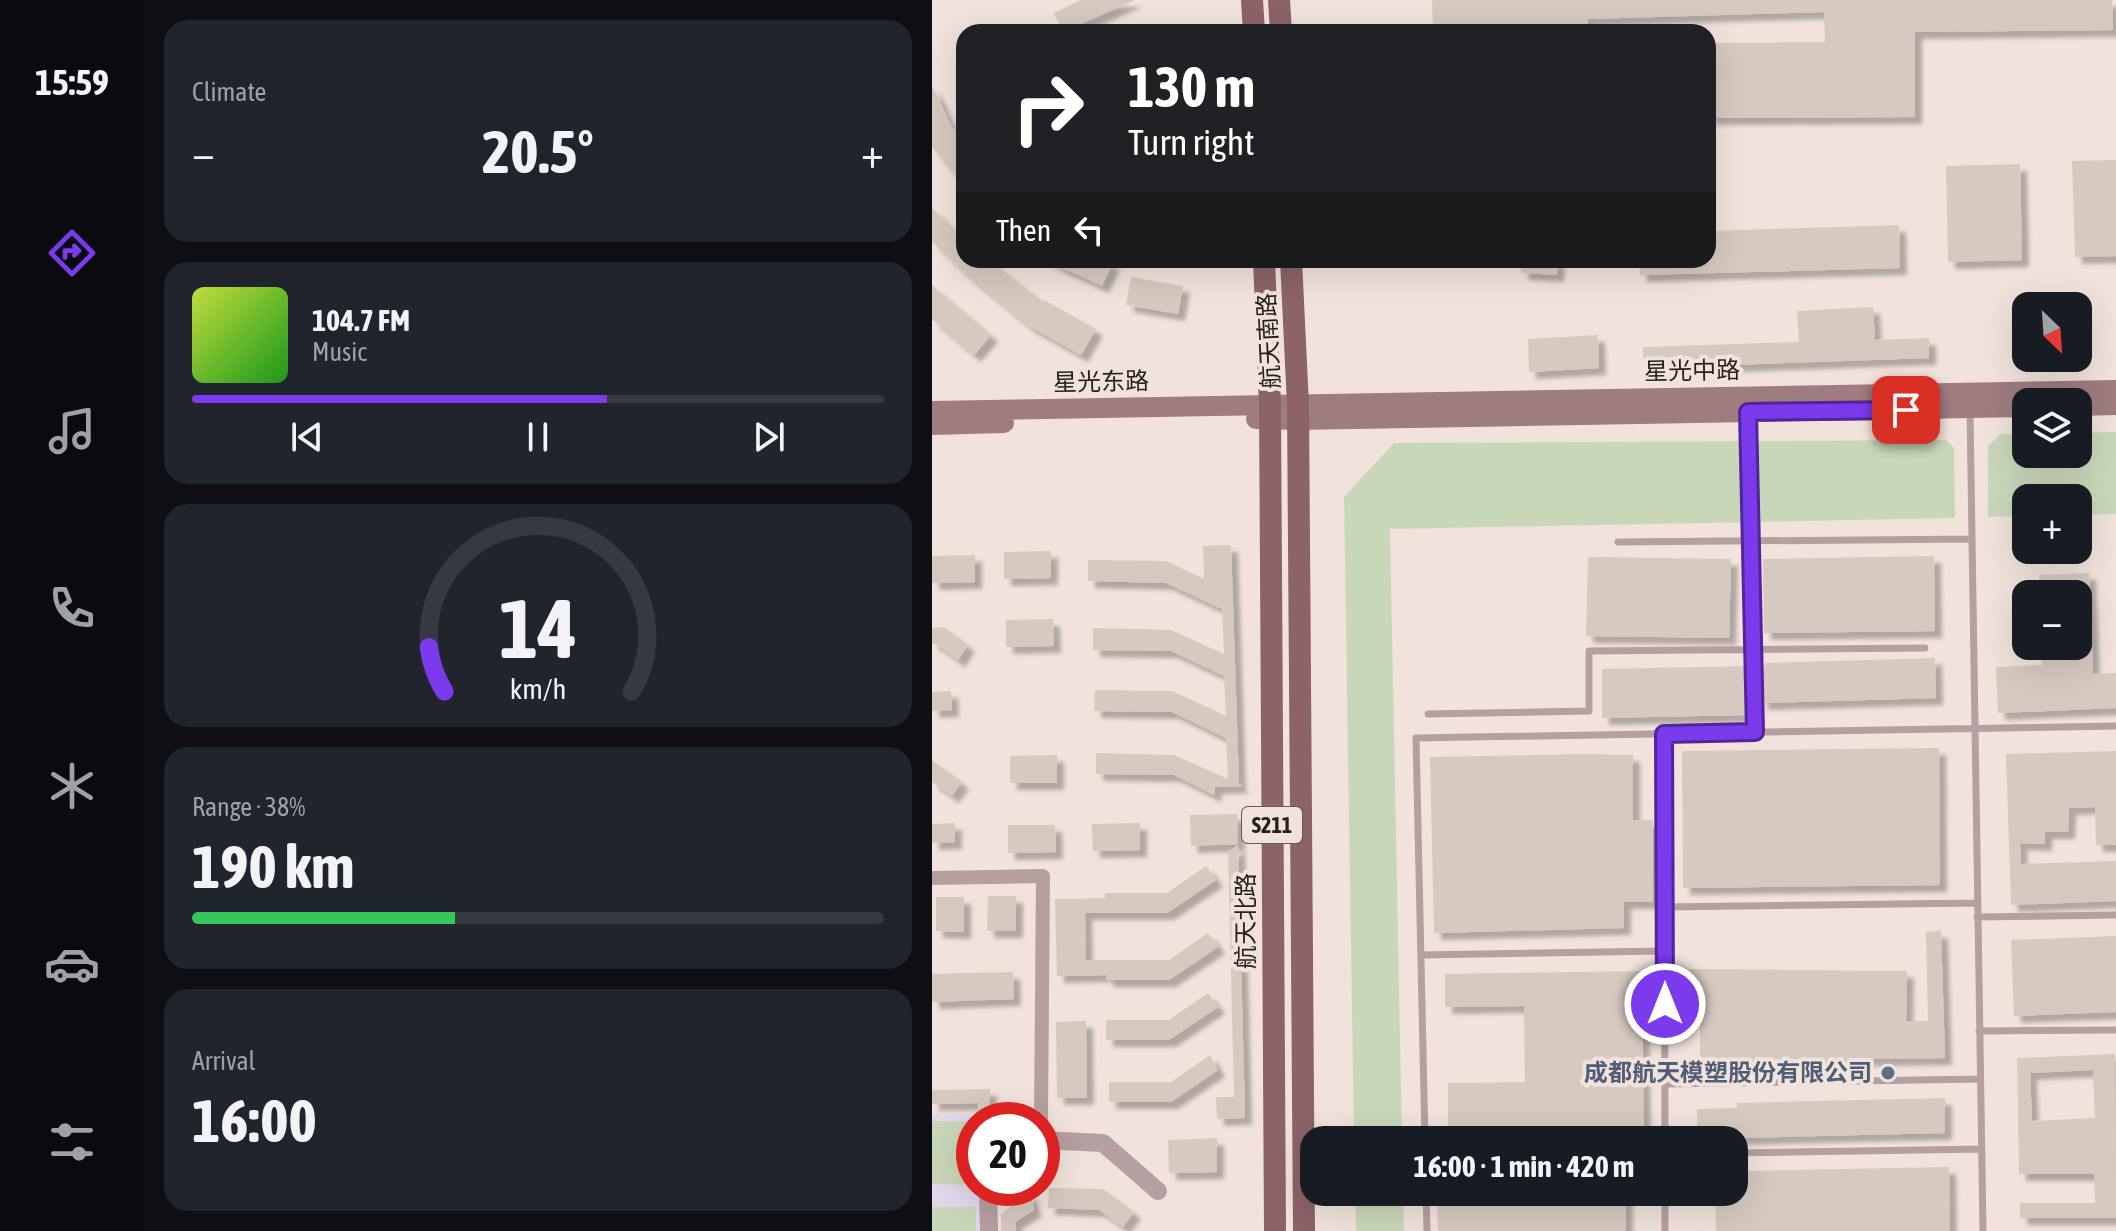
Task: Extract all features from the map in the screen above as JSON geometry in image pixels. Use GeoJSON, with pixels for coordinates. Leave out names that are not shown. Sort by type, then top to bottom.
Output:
{"type":"FeatureCollection","features":[{"type":"Feature","properties":{"kind":"main road"},"geometry":{"type":"LineString","coordinates":[[1252,0],[1254,24]]}},
{"type":"Feature","properties":{"kind":"main road"},"geometry":{"type":"LineString","coordinates":[[1279,0],[1280,24]]}},
{"type":"Feature","properties":{"kind":"main road","name":"航天南路"},"geometry":{"type":"LineString","coordinates":[[1264,268],[1269,412]]}},
{"type":"Feature","properties":{"kind":"main road","name":"航天南路"},"geometry":{"type":"LineString","coordinates":[[1291,268],[1297,412]]}},
{"type":"Feature","properties":{"kind":"main road","name":"星光中路"},"geometry":{"type":"LineString","coordinates":[[1297,412],[2116,390]]}},
{"type":"Feature","properties":{"kind":"main road"},"geometry":{"type":"LineString","coordinates":[[2092,406],[2116,405]]}},
{"type":"Feature","properties":{"kind":"main road","name":"星光中路"},"geometry":{"type":"LineString","coordinates":[[1269,412],[1748,412],[2012,408]]}},
{"type":"Feature","properties":{"kind":"main road","name":"星光东路"},"geometry":{"type":"LineString","coordinates":[[932,411],[1269,412]]}},
{"type":"Feature","properties":{"kind":"main road","name":"星光东路"},"geometry":{"type":"LineString","coordinates":[[932,425],[1269,412]]}},
{"type":"Feature","properties":{"kind":"main road","name":"航天北路"},"geometry":{"type":"LineString","coordinates":[[1269,412],[1275,1231]]}},
{"type":"Feature","properties":{"kind":"main road","name":"S211"},"geometry":{"type":"LineString","coordinates":[[1297,412],[1304,1231]]}},
{"type":"Feature","properties":{"kind":"street"},"geometry":{"type":"LineString","coordinates":[[932,878],[1043,876],[1041,1102]]}},
{"type":"Feature","properties":{"kind":"street"},"geometry":{"type":"LineString","coordinates":[[1060,1141],[1103,1143],[1158,1191]]}},
{"type":"Feature","properties":{"kind":"street"},"geometry":{"type":"LineString","coordinates":[[988,1206],[989,1231]]}},
{"type":"Feature","properties":{"kind":"lane"},"geometry":{"type":"LineString","coordinates":[[1970,409],[1983,1231]]}},
{"type":"Feature","properties":{"kind":"lane"},"geometry":{"type":"LineString","coordinates":[[1748,412],[1755,732]]}},
{"type":"Feature","properties":{"kind":"lane"},"geometry":{"type":"LineString","coordinates":[[1618,542],[1971,539]]}},
{"type":"Feature","properties":{"kind":"lane"},"geometry":{"type":"LineString","coordinates":[[1428,714],[1589,711],[1589,651],[1925,648]]}},
{"type":"Feature","properties":{"kind":"lane"},"geometry":{"type":"LineString","coordinates":[[1425,1126],[1416,738],[2116,726]]}},
{"type":"Feature","properties":{"kind":"lane"},"geometry":{"type":"LineString","coordinates":[[1664,734],[1665,1126]]}},
{"type":"Feature","properties":{"kind":"lane"},"geometry":{"type":"LineString","coordinates":[[1664,907],[1977,903]]}},
{"type":"Feature","properties":{"kind":"lane"},"geometry":{"type":"LineString","coordinates":[[1977,917],[2116,915]]}},
{"type":"Feature","properties":{"kind":"lane"},"geometry":{"type":"LineString","coordinates":[[1421,955],[1664,951]]}},
{"type":"Feature","properties":{"kind":"lane"},"geometry":{"type":"LineString","coordinates":[[1979,1031],[2116,1030]]}},
{"type":"Feature","properties":{"kind":"lane"},"geometry":{"type":"LineString","coordinates":[[1665,1084],[1980,1079]]}},
{"type":"Feature","properties":{"kind":"lane"},"geometry":{"type":"LineString","coordinates":[[1748,1153],[1981,1149]]}},
{"type":"Feature","properties":{"kind":"lane"},"geometry":{"type":"LineString","coordinates":[[1426,1206],[1427,1231]]}},
{"type":"Feature","properties":{"kind":"lane"},"geometry":{"type":"LineString","coordinates":[[1665,1206],[1665,1231]]}},
{"type":"Feature","properties":{"kind":"shaded area"},"geometry":{"type":"Polygon","coordinates":[[[932,1114],[956,1115],[956,1206],[984,1206],[984,1231],[932,1231],[932,1114]]]}},
{"type":"Feature","properties":{"kind":"green space"},"geometry":{"type":"Polygon","coordinates":[[[2116,432],[2116,514],[2092,515],[2092,484],[2012,484],[2012,516],[1988,517],[1988,446],[2001,434],[2012,434],[2012,468],[2092,468],[2092,433],[2116,432]]]}},
{"type":"Feature","properties":{"kind":"green space"},"geometry":{"type":"Polygon","coordinates":[[[1946,440],[1954,448],[1955,518],[1390,529],[1402,1126],[1354,1126],[1344,497],[1394,443],[1946,440]]]}},
{"type":"Feature","properties":{"kind":"green space"},"geometry":{"type":"Polygon","coordinates":[[[932,1121],[956,1121],[956,1185],[932,1184],[932,1121]]]}},
{"type":"Feature","properties":{"kind":"green space"},"geometry":{"type":"Polygon","coordinates":[[[1355,1206],[1403,1206],[1404,1231],[1356,1231],[1355,1206]]]}},
{"type":"Feature","properties":{"kind":"green space"},"geometry":{"type":"Polygon","coordinates":[[[932,1207],[976,1207],[976,1231],[932,1231],[932,1207]]]}},
{"type":"Feature","properties":{"kind":"building"},"geometry":{"type":"Polygon","coordinates":[[[1081,0],[1135,0],[1081,24],[1059,24],[1054,13],[1081,0]]]}},
{"type":"Feature","properties":{"kind":"building"},"geometry":{"type":"Polygon","coordinates":[[[1432,0],[2112,0],[2113,30],[1915,32],[1915,117],[1716,118],[1716,43],[1825,42],[1824,12],[1588,19],[1588,24],[1433,24],[1432,0]]]}},
{"type":"Feature","properties":{"kind":"building"},"geometry":{"type":"Polygon","coordinates":[[[932,85],[956,132],[956,177],[932,147],[932,85]]]}},
{"type":"Feature","properties":{"kind":"building"},"geometry":{"type":"Polygon","coordinates":[[[2116,160],[2116,256],[2075,257],[2072,161],[2116,160]]]}},
{"type":"Feature","properties":{"kind":"building"},"geometry":{"type":"Polygon","coordinates":[[[2020,164],[2022,260],[1948,262],[1946,166],[2020,164]]]}},
{"type":"Feature","properties":{"kind":"building"},"geometry":{"type":"Polygon","coordinates":[[[932,208],[956,231],[956,264],[932,241],[932,208]]]}},
{"type":"Feature","properties":{"kind":"building"},"geometry":{"type":"Polygon","coordinates":[[[1899,225],[1900,268],[1640,275],[1640,268],[1716,268],[1716,231],[1899,225]]]}},
{"type":"Feature","properties":{"kind":"building"},"geometry":{"type":"Polygon","coordinates":[[[960,268],[999,268],[1043,302],[1096,329],[1081,355],[1029,326],[960,268]]]}},
{"type":"Feature","properties":{"kind":"building"},"geometry":{"type":"Polygon","coordinates":[[[1063,268],[1111,268],[1102,286],[1063,268]]]}},
{"type":"Feature","properties":{"kind":"building"},"geometry":{"type":"Polygon","coordinates":[[[1521,268],[1557,268],[1557,275],[1521,273],[1521,268]]]}},
{"type":"Feature","properties":{"kind":"building"},"geometry":{"type":"Polygon","coordinates":[[[1131,277],[1183,286],[1178,314],[1126,305],[1131,277]]]}},
{"type":"Feature","properties":{"kind":"building"},"geometry":{"type":"Polygon","coordinates":[[[932,285],[991,335],[974,355],[932,319],[932,285]]]}},
{"type":"Feature","properties":{"kind":"building"},"geometry":{"type":"Polygon","coordinates":[[[1873,307],[1875,340],[1929,338],[1929,358],[1644,368],[1643,347],[1799,342],[1797,311],[1873,307]]]}},
{"type":"Feature","properties":{"kind":"building"},"geometry":{"type":"Polygon","coordinates":[[[1598,335],[1599,368],[1529,372],[1528,339],[1598,335]]]}},
{"type":"Feature","properties":{"kind":"building"},"geometry":{"type":"Polygon","coordinates":[[[1231,545],[1239,784],[1243,786],[1215,787],[1214,795],[1174,775],[1096,774],[1096,753],[1174,755],[1228,779],[1226,738],[1172,712],[1094,711],[1095,690],[1172,691],[1226,716],[1224,676],[1171,651],[1093,650],[1093,628],[1171,630],[1224,654],[1222,609],[1166,583],[1088,581],[1088,560],[1166,561],[1204,579],[1203,546],[1231,545]]]}},
{"type":"Feature","properties":{"kind":"building"},"geometry":{"type":"Polygon","coordinates":[[[1051,551],[1051,578],[1004,579],[1004,552],[1051,551]]]}},
{"type":"Feature","properties":{"kind":"building"},"geometry":{"type":"Polygon","coordinates":[[[975,555],[975,582],[932,583],[932,556],[975,555]]]}},
{"type":"Feature","properties":{"kind":"building"},"geometry":{"type":"Polygon","coordinates":[[[1934,556],[1935,631],[1764,633],[1763,559],[1934,556]]]}},
{"type":"Feature","properties":{"kind":"building"},"geometry":{"type":"Polygon","coordinates":[[[1588,557],[1731,559],[1729,638],[1586,636],[1588,557]]]}},
{"type":"Feature","properties":{"kind":"building"},"geometry":{"type":"Polygon","coordinates":[[[2089,573],[2089,580],[2039,580],[2039,575],[2089,573]]]}},
{"type":"Feature","properties":{"kind":"building"},"geometry":{"type":"Polygon","coordinates":[[[1053,619],[1054,646],[1006,647],[1006,620],[1053,619]]]}},
{"type":"Feature","properties":{"kind":"building"},"geometry":{"type":"Polygon","coordinates":[[[944,627],[968,645],[958,660],[932,644],[932,628],[944,627]]]}},
{"type":"Feature","properties":{"kind":"building"},"geometry":{"type":"Polygon","coordinates":[[[2092,649],[2093,674],[2116,673],[2116,708],[1998,713],[1996,667],[2042,665],[2042,660],[2092,660],[2092,649]]]}},
{"type":"Feature","properties":{"kind":"building"},"geometry":{"type":"Polygon","coordinates":[[[1935,658],[1936,698],[1761,703],[1760,666],[1765,666],[1765,663],[1935,658]]]}},
{"type":"Feature","properties":{"kind":"building"},"geometry":{"type":"Polygon","coordinates":[[[1747,666],[1747,715],[1602,718],[1602,669],[1747,666]]]}},
{"type":"Feature","properties":{"kind":"building"},"geometry":{"type":"Polygon","coordinates":[[[951,691],[952,710],[932,711],[932,692],[951,691]]]}},
{"type":"Feature","properties":{"kind":"building"},"geometry":{"type":"Polygon","coordinates":[[[1939,748],[1940,885],[1683,888],[1682,751],[1939,748]]]}},
{"type":"Feature","properties":{"kind":"building"},"geometry":{"type":"Polygon","coordinates":[[[2116,751],[2116,845],[2096,845],[2095,807],[2069,808],[2068,832],[2045,832],[2045,844],[2020,843],[2021,864],[2116,861],[2116,901],[2011,905],[2006,754],[2116,751]]]}},
{"type":"Feature","properties":{"kind":"building"},"geometry":{"type":"Polygon","coordinates":[[[1057,755],[1057,783],[1010,783],[1010,756],[1057,755]]]}},
{"type":"Feature","properties":{"kind":"building"},"geometry":{"type":"Polygon","coordinates":[[[1633,755],[1633,820],[1653,820],[1653,902],[1624,902],[1624,928],[1434,933],[1430,757],[1633,755]]]}},
{"type":"Feature","properties":{"kind":"building"},"geometry":{"type":"Polygon","coordinates":[[[932,760],[962,782],[952,796],[932,782],[932,760]]]}},
{"type":"Feature","properties":{"kind":"building"},"geometry":{"type":"Polygon","coordinates":[[[1237,814],[1238,844],[1191,846],[1190,815],[1237,814]]]}},
{"type":"Feature","properties":{"kind":"building"},"geometry":{"type":"Polygon","coordinates":[[[955,823],[955,842],[932,843],[932,824],[955,823]]]}},
{"type":"Feature","properties":{"kind":"building"},"geometry":{"type":"Polygon","coordinates":[[[1140,823],[1140,850],[1093,851],[1092,824],[1140,823]]]}},
{"type":"Feature","properties":{"kind":"building"},"geometry":{"type":"Polygon","coordinates":[[[1008,825],[1055,825],[1056,852],[1008,853],[1008,825]]]}},
{"type":"Feature","properties":{"kind":"building"},"geometry":{"type":"Polygon","coordinates":[[[1238,845],[1245,1118],[1217,1119],[1216,1097],[1234,1097],[1228,852],[1238,845]]]}},
{"type":"Feature","properties":{"kind":"building"},"geometry":{"type":"Polygon","coordinates":[[[1206,866],[1216,880],[1167,913],[1085,913],[1086,960],[1169,960],[1208,933],[1218,947],[1169,980],[1106,980],[1106,975],[1057,976],[1055,899],[1105,898],[1105,893],[1167,893],[1206,866]]]}},
{"type":"Feature","properties":{"kind":"building"},"geometry":{"type":"Polygon","coordinates":[[[988,896],[1016,896],[1016,931],[987,931],[988,896]]]}},
{"type":"Feature","properties":{"kind":"building"},"geometry":{"type":"Polygon","coordinates":[[[936,897],[964,897],[964,932],[936,931],[936,897]]]}},
{"type":"Feature","properties":{"kind":"building"},"geometry":{"type":"Polygon","coordinates":[[[1941,931],[1945,1058],[1700,1061],[1700,1007],[1686,1007],[1686,969],[1907,971],[1906,1021],[1928,1021],[1926,932],[1941,931]]]}},
{"type":"Feature","properties":{"kind":"building"},"geometry":{"type":"Polygon","coordinates":[[[2116,936],[2116,1012],[2014,1016],[2011,940],[2116,936]]]}},
{"type":"Feature","properties":{"kind":"building"},"geometry":{"type":"Polygon","coordinates":[[[1642,971],[1644,1126],[1448,1126],[1448,1083],[1525,1082],[1524,1006],[1445,1007],[1445,974],[1642,971]]]}},
{"type":"Feature","properties":{"kind":"building"},"geometry":{"type":"Polygon","coordinates":[[[1013,972],[1014,999],[932,1002],[932,974],[1013,972]]]}},
{"type":"Feature","properties":{"kind":"building"},"geometry":{"type":"Polygon","coordinates":[[[1208,993],[1218,1007],[1169,1040],[1106,1040],[1106,1020],[1169,1020],[1208,993]]]}},
{"type":"Feature","properties":{"kind":"building"},"geometry":{"type":"Polygon","coordinates":[[[1086,1021],[1087,1098],[1057,1098],[1056,1022],[1086,1021]]]}},
{"type":"Feature","properties":{"kind":"building"},"geometry":{"type":"Polygon","coordinates":[[[2115,1054],[2116,1218],[2020,1218],[2020,1203],[2095,1203],[2094,1174],[2019,1174],[2017,1058],[2115,1054]],[[2093,1070],[2030,1073],[2032,1121],[2095,1118],[2093,1070]]]}},
{"type":"Feature","properties":{"kind":"building"},"geometry":{"type":"Polygon","coordinates":[[[1210,1055],[1218,1070],[1171,1102],[1109,1102],[1109,1082],[1171,1082],[1210,1055]]]}},
{"type":"Feature","properties":{"kind":"building"},"geometry":{"type":"Polygon","coordinates":[[[990,1089],[990,1102],[932,1104],[932,1090],[990,1089]]]}},
{"type":"Feature","properties":{"kind":"building"},"geometry":{"type":"Polygon","coordinates":[[[1945,1098],[1945,1133],[1748,1138],[1748,1126],[1697,1126],[1697,1109],[1737,1108],[1737,1103],[1945,1098]]]}},
{"type":"Feature","properties":{"kind":"building"},"geometry":{"type":"Polygon","coordinates":[[[1217,1138],[1217,1172],[1169,1173],[1168,1140],[1217,1138]]]}},
{"type":"Feature","properties":{"kind":"building"},"geometry":{"type":"Polygon","coordinates":[[[1949,1167],[1950,1231],[1716,1231],[1715,1206],[1748,1206],[1748,1171],[1949,1167]]]}},
{"type":"Feature","properties":{"kind":"building"},"geometry":{"type":"Polygon","coordinates":[[[1060,1188],[1103,1189],[1134,1212],[1123,1227],[1099,1210],[1048,1208],[1060,1206],[1060,1188]]]}},
{"type":"Feature","properties":{"kind":"building"},"geometry":{"type":"Polygon","coordinates":[[[1012,1206],[1033,1206],[1034,1210],[1015,1222],[1016,1231],[1001,1231],[1001,1214],[1012,1206]]]}},
{"type":"Feature","properties":{"kind":"building"},"geometry":{"type":"Polygon","coordinates":[[[1437,1206],[1626,1206],[1626,1231],[1438,1231],[1437,1206]]]}},
{"type":"Feature","properties":{"kind":"place","name":"成都航天模塑股份有限公司"},"geometry":{"type":"Point","coordinates":[1888,1073]}},
{"type":"Feature","properties":{"kind":"route"},"geometry":{"type":"LineString","coordinates":[[1665,1004],[1664,734],[1755,732],[1748,412],[1906,410]]}}]}
